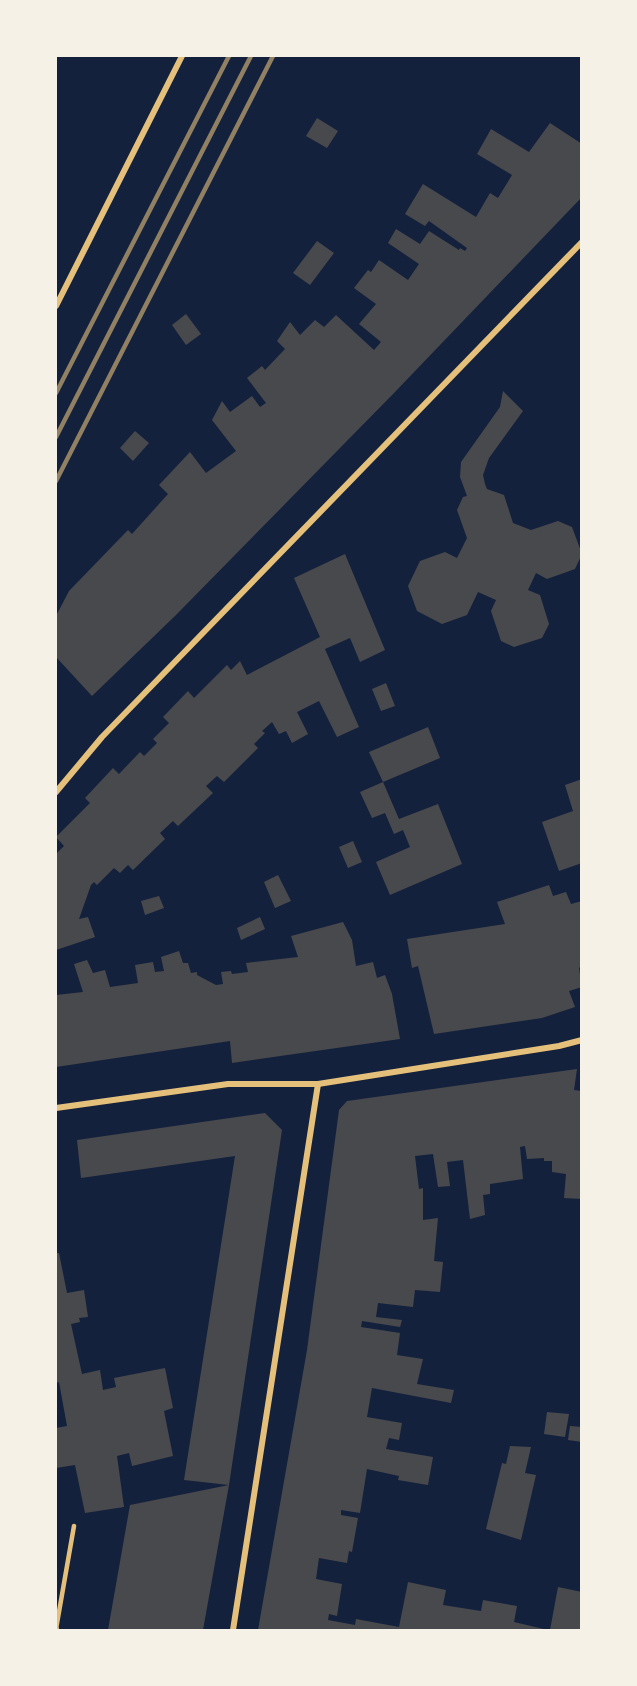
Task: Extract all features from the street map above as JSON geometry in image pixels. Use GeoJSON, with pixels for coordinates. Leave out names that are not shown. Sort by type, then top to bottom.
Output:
{"type":"FeatureCollection","features":[{"type":"Feature","properties":{"kind":"street"},"geometry":{"type":"LineString","coordinates":[[56,306],[182,56]]}},
{"type":"Feature","properties":{"kind":"street"},"geometry":{"type":"LineString","coordinates":[[56,792],[102,737],[582,243]]}},
{"type":"Feature","properties":{"kind":"street"},"geometry":{"type":"LineString","coordinates":[[56,1108],[228,1084],[318,1084],[559,1047],[582,1040]]}},
{"type":"Feature","properties":{"kind":"street"},"geometry":{"type":"LineString","coordinates":[[232,1630],[318,1084]]}},
{"type":"Feature","properties":{"kind":"lane"},"geometry":{"type":"LineString","coordinates":[[56,1629],[74,1526]]}},
{"type":"Feature","properties":{"kind":"building"},"geometry":{"type":"Polygon","coordinates":[[[317,118],[338,131],[327,148],[306,136],[317,118]]]}},
{"type":"Feature","properties":{"kind":"building"},"geometry":{"type":"Polygon","coordinates":[[[550,123],[582,144],[582,197],[394,393],[176,615],[92,696],[56,657],[56,616],[69,591],[128,530],[132,534],[168,494],[159,485],[190,452],[206,473],[236,451],[212,420],[222,401],[230,412],[252,396],[260,407],[266,403],[247,378],[262,366],[265,370],[285,349],[277,341],[290,322],[300,335],[315,320],[324,327],[336,315],[374,350],[381,342],[359,324],[376,304],[354,288],[368,270],[371,272],[379,260],[408,280],[419,264],[388,243],[396,229],[420,244],[429,231],[459,250],[460,248],[465,251],[467,248],[429,221],[425,226],[405,214],[423,184],[476,217],[490,193],[498,198],[512,175],[477,154],[491,129],[529,152],[550,123]]]}},
{"type":"Feature","properties":{"kind":"building"},"geometry":{"type":"Polygon","coordinates":[[[317,241],[334,253],[310,285],[293,273],[317,241]]]}},
{"type":"Feature","properties":{"kind":"building"},"geometry":{"type":"Polygon","coordinates":[[[186,314],[201,334],[186,345],[172,325],[186,314]]]}},
{"type":"Feature","properties":{"kind":"building"},"geometry":{"type":"Polygon","coordinates":[[[503,391],[523,411],[489,458],[483,475],[487,489],[504,495],[513,523],[531,530],[558,521],[572,527],[582,554],[575,569],[547,579],[536,573],[528,590],[540,595],[549,624],[542,638],[514,647],[501,641],[491,611],[496,600],[478,592],[467,615],[442,624],[417,611],[408,586],[420,561],[445,552],[457,558],[467,538],[457,510],[463,497],[467,496],[460,477],[461,462],[500,407],[503,391]]]}},
{"type":"Feature","properties":{"kind":"building"},"geometry":{"type":"Polygon","coordinates":[[[135,431],[149,443],[133,461],[120,448],[135,431]]]}},
{"type":"Feature","properties":{"kind":"building"},"geometry":{"type":"Polygon","coordinates":[[[345,554],[385,650],[360,662],[350,638],[325,649],[359,727],[337,737],[319,701],[297,712],[308,734],[292,743],[286,731],[279,734],[272,722],[262,731],[265,733],[254,744],[258,748],[224,782],[217,776],[206,786],[213,793],[178,826],[173,821],[160,833],[165,839],[133,870],[128,865],[120,873],[114,868],[97,885],[94,882],[91,885],[79,919],[88,917],[95,937],[56,950],[56,854],[64,846],[56,837],[90,803],[85,798],[113,768],[119,774],[140,752],[144,756],[157,743],[153,739],[169,723],[163,717],[188,691],[194,698],[227,665],[231,670],[240,661],[247,675],[320,637],[294,578],[345,554]]]}},
{"type":"Feature","properties":{"kind":"building"},"geometry":{"type":"Polygon","coordinates":[[[386,683],[395,706],[381,711],[372,689],[386,683]]]}},
{"type":"Feature","properties":{"kind":"building"},"geometry":{"type":"Polygon","coordinates":[[[428,727],[440,758],[383,782],[369,752],[428,727]]]}},
{"type":"Feature","properties":{"kind":"building"},"geometry":{"type":"Polygon","coordinates":[[[582,779],[582,863],[559,871],[542,822],[573,811],[565,785],[582,779]]]}},
{"type":"Feature","properties":{"kind":"building"},"geometry":{"type":"Polygon","coordinates":[[[383,782],[399,819],[438,804],[462,864],[390,895],[376,862],[410,847],[403,830],[394,834],[385,813],[372,818],[360,792],[383,782]]]}},
{"type":"Feature","properties":{"kind":"building"},"geometry":{"type":"Polygon","coordinates":[[[353,841],[362,862],[348,868],[339,847],[353,841]]]}},
{"type":"Feature","properties":{"kind":"building"},"geometry":{"type":"Polygon","coordinates":[[[278,875],[291,901],[275,908],[264,882],[278,875]]]}},
{"type":"Feature","properties":{"kind":"building"},"geometry":{"type":"Polygon","coordinates":[[[549,885],[553,896],[566,892],[571,904],[582,901],[582,966],[579,968],[582,987],[569,991],[575,1007],[542,1018],[434,1034],[418,966],[412,968],[407,939],[505,924],[497,902],[549,885]]]}},
{"type":"Feature","properties":{"kind":"building"},"geometry":{"type":"Polygon","coordinates":[[[159,896],[164,908],[145,915],[141,901],[159,896]]]}},
{"type":"Feature","properties":{"kind":"building"},"geometry":{"type":"Polygon","coordinates":[[[260,917],[265,929],[241,940],[237,928],[260,917]]]}},
{"type":"Feature","properties":{"kind":"building"},"geometry":{"type":"Polygon","coordinates":[[[343,922],[352,940],[356,966],[373,962],[377,978],[385,975],[392,994],[400,1039],[232,1063],[230,1041],[56,1067],[56,995],[83,992],[74,964],[87,960],[93,973],[105,970],[110,987],[138,983],[135,965],[153,962],[155,972],[164,971],[161,957],[179,951],[183,963],[188,963],[191,973],[197,972],[197,975],[216,985],[223,984],[221,972],[231,971],[232,974],[248,972],[246,963],[298,957],[291,936],[343,922]]]}},
{"type":"Feature","properties":{"kind":"building"},"geometry":{"type":"Polygon","coordinates":[[[577,1069],[574,1090],[582,1091],[582,1199],[564,1198],[566,1174],[552,1172],[552,1161],[544,1161],[544,1158],[527,1159],[525,1146],[520,1147],[523,1179],[490,1184],[490,1194],[483,1195],[485,1215],[470,1219],[463,1160],[447,1162],[450,1186],[438,1187],[433,1154],[415,1156],[419,1189],[423,1188],[423,1220],[438,1218],[434,1261],[443,1262],[440,1292],[415,1290],[413,1307],[378,1303],[376,1317],[402,1320],[400,1327],[362,1321],[361,1327],[400,1333],[397,1355],[423,1359],[417,1384],[454,1390],[451,1403],[372,1388],[367,1417],[402,1423],[399,1440],[389,1438],[386,1449],[433,1457],[428,1485],[398,1480],[399,1476],[367,1469],[360,1513],[341,1510],[341,1515],[358,1518],[352,1552],[349,1551],[347,1563],[319,1558],[316,1579],[342,1584],[337,1616],[329,1614],[328,1620],[355,1625],[356,1619],[399,1627],[408,1582],[446,1590],[443,1605],[481,1611],[483,1600],[517,1606],[514,1622],[548,1630],[258,1630],[307,1350],[339,1110],[347,1101],[577,1069]]]}},
{"type":"Feature","properties":{"kind":"building"},"geometry":{"type":"Polygon","coordinates":[[[265,1113],[282,1130],[229,1485],[184,1480],[235,1156],[81,1178],[77,1140],[265,1113]]]}},
{"type":"Feature","properties":{"kind":"building"},"geometry":{"type":"Polygon","coordinates":[[[56,1253],[59,1253],[67,1293],[84,1290],[88,1317],[79,1318],[80,1322],[71,1324],[82,1374],[100,1370],[103,1390],[116,1387],[114,1378],[165,1368],[173,1408],[164,1411],[173,1456],[132,1466],[129,1453],[117,1456],[124,1507],[85,1513],[75,1465],[56,1468],[56,1428],[67,1426],[59,1382],[56,1383],[56,1253]]]}},
{"type":"Feature","properties":{"kind":"building"},"geometry":{"type":"Polygon","coordinates":[[[547,1412],[569,1414],[565,1437],[544,1434],[547,1412]]]}},
{"type":"Feature","properties":{"kind":"building"},"geometry":{"type":"Polygon","coordinates":[[[570,1426],[582,1427],[582,1442],[568,1440],[570,1426]]]}},
{"type":"Feature","properties":{"kind":"building"},"geometry":{"type":"Polygon","coordinates":[[[510,1446],[531,1447],[525,1473],[536,1475],[521,1540],[486,1529],[502,1463],[506,1464],[510,1446]]]}},
{"type":"Feature","properties":{"kind":"building"},"geometry":{"type":"Polygon","coordinates":[[[229,1485],[203,1630],[108,1630],[130,1505],[229,1485]]]}},
{"type":"Feature","properties":{"kind":"building"},"geometry":{"type":"Polygon","coordinates":[[[558,1587],[582,1592],[582,1630],[550,1630],[558,1587]]]}},
{"type":"Feature","properties":{"kind":"railway"},"geometry":{"type":"LineString","coordinates":[[56,393],[229,56]]}},
{"type":"Feature","properties":{"kind":"railway"},"geometry":{"type":"LineString","coordinates":[[56,437],[251,56]]}},
{"type":"Feature","properties":{"kind":"railway"},"geometry":{"type":"LineString","coordinates":[[56,481],[273,56]]}}]}
